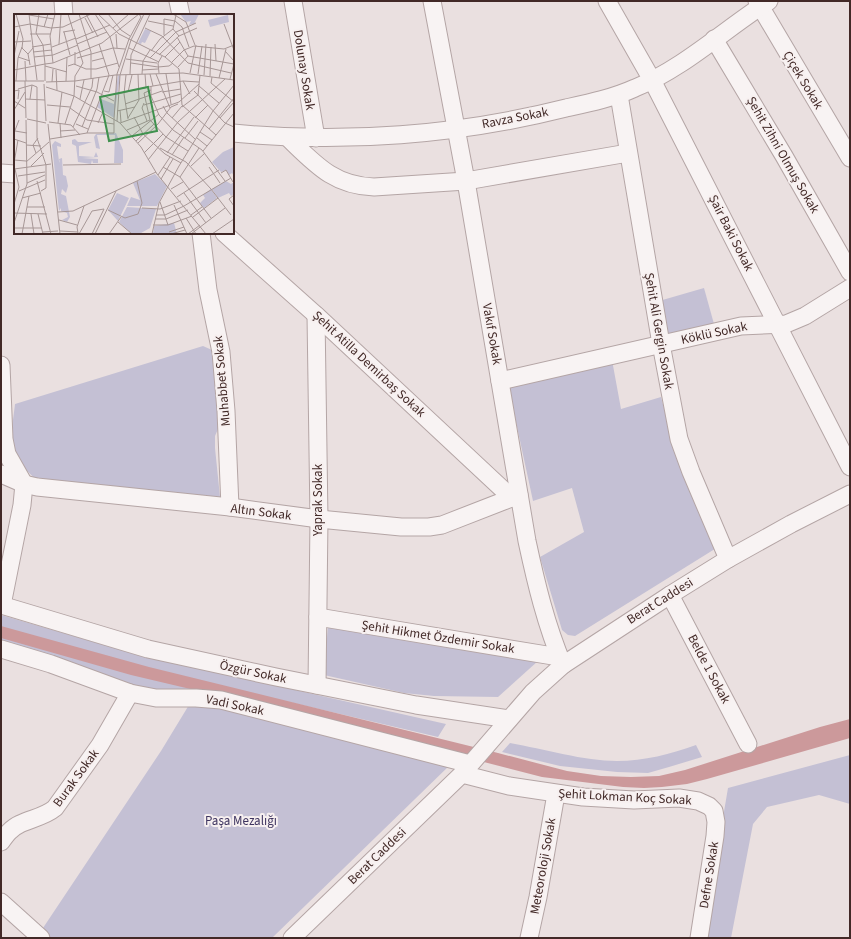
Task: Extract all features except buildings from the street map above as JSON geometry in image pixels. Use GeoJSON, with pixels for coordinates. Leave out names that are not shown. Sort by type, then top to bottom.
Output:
{"type":"FeatureCollection","features":[{"type":"Feature","properties":{"kind":"street"},"geometry":{"type":"LineString","coordinates":[[63,1],[64,14]]}},
{"type":"Feature","properties":{"kind":"street"},"geometry":{"type":"LineString","coordinates":[[178,1],[181,14]]}},
{"type":"Feature","properties":{"kind":"street","name":"Dolunay Sokak"},"geometry":{"type":"LineString","coordinates":[[293,1],[316,138]]}},
{"type":"Feature","properties":{"kind":"street","name":"Vakıf Sokak"},"geometry":{"type":"LineString","coordinates":[[432,1],[466,181],[500,381],[515,496],[548,628],[561,661]]}},
{"type":"Feature","properties":{"kind":"street","name":"Şair Baki Sokak"},"geometry":{"type":"LineString","coordinates":[[607,1],[652,80],[850,467]]}},
{"type":"Feature","properties":{"kind":"street","name":"Ravza Sokak"},"geometry":{"type":"LineString","coordinates":[[234,133],[288,138],[392,135],[456,129],[526,118],[619,95],[652,80],[714,40],[762,3]]}},
{"type":"Feature","properties":{"kind":"street","name":"Çiçek Sokak"},"geometry":{"type":"LineString","coordinates":[[762,3],[850,158]]}},
{"type":"Feature","properties":{"kind":"street","name":"Şehit Zihni Olmuş Sokak"},"geometry":{"type":"LineString","coordinates":[[714,40],[784,156],[850,272]]}},
{"type":"Feature","properties":{"kind":"street","name":"Şehit Ali Gergin Sokak"},"geometry":{"type":"LineString","coordinates":[[619,95],[677,432],[683,452],[728,559]]}},
{"type":"Feature","properties":{"kind":"street"},"geometry":{"type":"LineString","coordinates":[[288,138],[311,160],[327,172],[350,184],[374,187],[466,181],[628,153]]}},
{"type":"Feature","properties":{"kind":"street"},"geometry":{"type":"LineString","coordinates":[[1,173],[14,174]]}},
{"type":"Feature","properties":{"kind":"street","name":"Muhabbet Sokak"},"geometry":{"type":"LineString","coordinates":[[201,234],[208,290],[222,352],[230,507]]}},
{"type":"Feature","properties":{"kind":"street","name":"Şehit Atilla Demirbaş Sokak"},"geometry":{"type":"LineString","coordinates":[[225,234],[515,496]]}},
{"type":"Feature","properties":{"kind":"street","name":"Köklü Sokak"},"geometry":{"type":"LineString","coordinates":[[500,381],[741,326],[778,326],[786,324],[805,316],[850,288]]}},
{"type":"Feature","properties":{"kind":"street","name":"Yaprak Sokak"},"geometry":{"type":"LineString","coordinates":[[316,315],[319,519],[317,685]]}},
{"type":"Feature","properties":{"kind":"street"},"geometry":{"type":"LineString","coordinates":[[1,365],[1,398],[4,439],[7,454],[24,484],[22,505],[1,605]]}},
{"type":"Feature","properties":{"kind":"street","name":"Altın Sokak"},"geometry":{"type":"LineString","coordinates":[[1,474],[24,484],[37,486],[230,507],[319,519],[402,527],[429,527],[442,525],[515,496]]}},
{"type":"Feature","properties":{"kind":"street","name":"Berat Caddesi"},"geometry":{"type":"LineString","coordinates":[[292,938],[466,769],[561,661],[728,559],[790,524],[850,494]]}},
{"type":"Feature","properties":{"kind":"street","name":"Belde 1 Sokak"},"geometry":{"type":"LineString","coordinates":[[670,595],[748,744]]}},
{"type":"Feature","properties":{"kind":"street","name":"Özgür Sokak"},"geometry":{"type":"LineString","coordinates":[[1,605],[148,649],[416,705],[509,719]]}},
{"type":"Feature","properties":{"kind":"street","name":"Şehit Hikmet Özdemir Sokak"},"geometry":{"type":"LineString","coordinates":[[318,617],[561,661]]}},
{"type":"Feature","properties":{"kind":"street","name":"Vadi Sokak"},"geometry":{"type":"LineString","coordinates":[[1,649],[51,664],[130,693],[156,698],[196,698],[221,700],[466,769]]}},
{"type":"Feature","properties":{"kind":"street","name":"Burak Sokak"},"geometry":{"type":"LineString","coordinates":[[1,842],[8,833],[20,823],[40,817],[49,813],[55,808],[100,745],[130,693]]}},
{"type":"Feature","properties":{"kind":"street","name":"Şehit Lokman Koç Sokak"},"geometry":{"type":"LineString","coordinates":[[466,769],[508,786],[556,794],[634,800],[684,798],[703,803],[714,811]]}},
{"type":"Feature","properties":{"kind":"street","name":"Meteoroloji Sokak"},"geometry":{"type":"LineString","coordinates":[[529,938],[538,897],[556,794]]}},
{"type":"Feature","properties":{"kind":"street","name":"Defne Sokak"},"geometry":{"type":"LineString","coordinates":[[699,938],[715,836],[716,822],[714,811]]}},
{"type":"Feature","properties":{"kind":"street"},"geometry":{"type":"LineString","coordinates":[[1,902],[41,938]]}},
{"type":"Feature","properties":{"kind":"green space"},"geometry":{"type":"Polygon","coordinates":[[[704,288],[714,324],[666,335],[659,301],[704,288]]]}},
{"type":"Feature","properties":{"kind":"green space"},"geometry":{"type":"Polygon","coordinates":[[[203,346],[212,350],[221,422],[215,436],[220,497],[35,479],[18,460],[12,440],[12,425],[15,404],[203,346]]]}},
{"type":"Feature","properties":{"kind":"green space"},"geometry":{"type":"Polygon","coordinates":[[[612,360],[621,409],[661,397],[677,455],[718,547],[575,636],[568,635],[562,630],[540,557],[584,532],[572,488],[533,501],[508,385],[612,360]]]}},
{"type":"Feature","properties":{"kind":"green space"},"geometry":{"type":"Polygon","coordinates":[[[1,615],[139,655],[446,724],[438,737],[196,680],[191,697],[145,691],[1,646],[1,615]]]}},
{"type":"Feature","properties":{"kind":"green space"},"geometry":{"type":"Polygon","coordinates":[[[328,625],[538,661],[498,697],[434,696],[404,693],[324,675],[328,625]]]}},
{"type":"Feature","properties":{"kind":"green space","name":"Paşa Mezalığı"},"geometry":{"type":"Polygon","coordinates":[[[192,700],[450,765],[272,938],[49,938],[41,931],[161,751],[192,700]]]}},
{"type":"Feature","properties":{"kind":"green space"},"geometry":{"type":"Polygon","coordinates":[[[510,743],[578,757],[617,761],[637,760],[657,756],[696,745],[702,757],[648,773],[617,772],[560,766],[502,752],[510,743]]]}},
{"type":"Feature","properties":{"kind":"green space"},"geometry":{"type":"Polygon","coordinates":[[[850,755],[850,804],[819,795],[767,807],[753,824],[731,938],[704,938],[728,788],[850,755]]]}},
{"type":"Feature","properties":{"kind":"shaded area"},"geometry":{"type":"Polygon","coordinates":[[[1,626],[149,667],[567,771],[601,776],[659,776],[685,770],[820,727],[850,719],[850,738],[687,784],[644,788],[623,787],[542,777],[321,720],[131,675],[1,638],[1,626]]]}}]}
